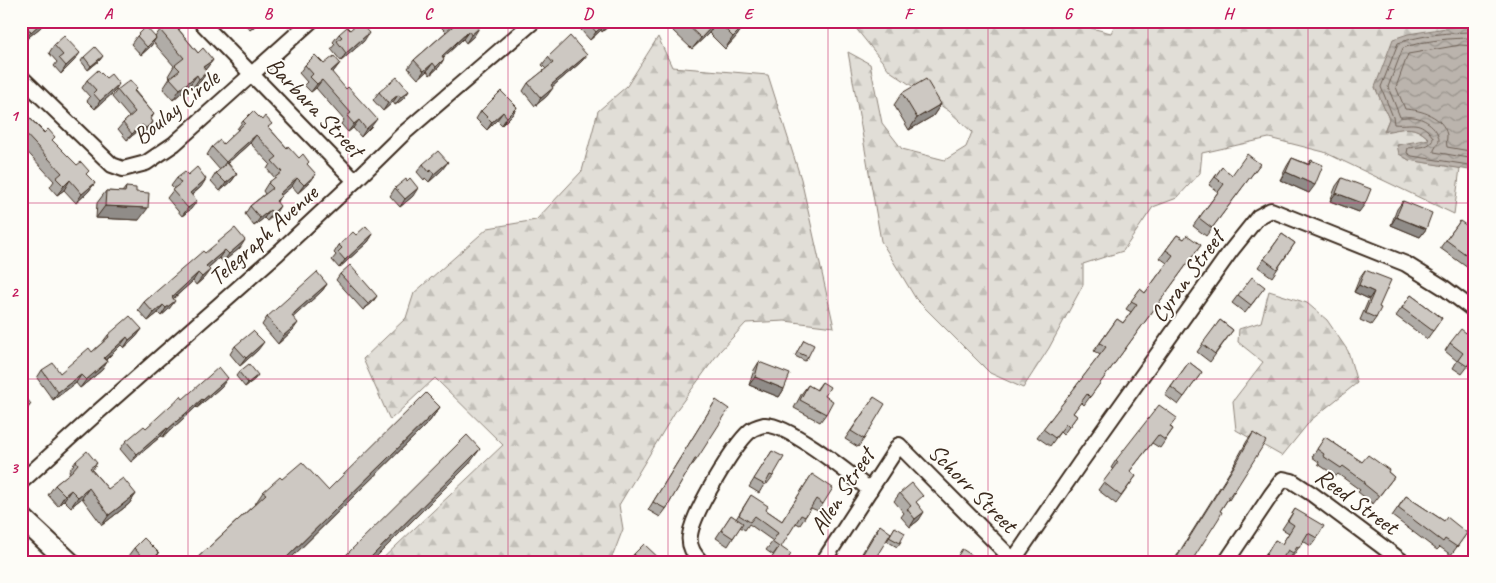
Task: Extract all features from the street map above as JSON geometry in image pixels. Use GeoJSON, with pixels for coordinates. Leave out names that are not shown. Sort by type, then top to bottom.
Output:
{"type":"FeatureCollection","features":[{"type":"Feature","properties":{"kind":"main road"},"geometry":{"type":"LineString","coordinates":[[23,523],[69,562]]}},
{"type":"Feature","properties":{"kind":"street","name":"Barbara Street"},"geometry":{"type":"LineString","coordinates":[[200,21],[355,181]]}},
{"type":"Feature","properties":{"kind":"street","name":"Boulay Circle"},"geometry":{"type":"LineString","coordinates":[[21,77],[112,165],[123,169],[146,163],[174,144],[311,21]]}},
{"type":"Feature","properties":{"kind":"street","name":"Telegraph Avenue"},"geometry":{"type":"LineString","coordinates":[[21,482],[278,253],[404,133],[534,21]]}},
{"type":"Feature","properties":{"kind":"street","name":"Cyran Street"},"geometry":{"type":"LineString","coordinates":[[1013,561],[1230,252],[1258,217],[1270,210],[1406,264],[1443,287],[1475,311]]}},
{"type":"Feature","properties":{"kind":"street"},"geometry":{"type":"LineString","coordinates":[[700,562],[691,552],[689,537],[696,516],[732,453],[751,430],[766,425],[779,428],[827,455],[870,490]]}},
{"type":"Feature","properties":{"kind":"street","name":"Schorr Street"},"geometry":{"type":"LineString","coordinates":[[899,445],[1013,561]]}},
{"type":"Feature","properties":{"kind":"street","name":"Allen Street"},"geometry":{"type":"LineString","coordinates":[[823,562],[899,445]]}},
{"type":"Feature","properties":{"kind":"street","name":"Reed Street"},"geometry":{"type":"LineString","coordinates":[[1226,562],[1283,480],[1292,481],[1312,494],[1403,562]]}},
{"type":"Feature","properties":{"kind":"green space"},"geometry":{"type":"Polygon","coordinates":[[[850,21],[1084,21],[1091,28],[1111,33],[1117,21],[1475,21],[1475,27],[1459,26],[1375,87],[1389,119],[1384,131],[1403,128],[1414,129],[1430,140],[1398,145],[1400,154],[1409,160],[1460,168],[1454,214],[1324,152],[1269,138],[1202,153],[1200,173],[1177,198],[1153,207],[1123,251],[1083,264],[1083,285],[1049,348],[1023,388],[990,373],[916,299],[881,241],[848,52],[870,64],[882,123],[902,149],[945,160],[966,147],[972,132],[949,111],[890,71],[850,21]]]}},
{"type":"Feature","properties":{"kind":"green space"},"geometry":{"type":"Polygon","coordinates":[[[658,37],[672,67],[768,75],[801,179],[834,327],[785,321],[746,323],[720,351],[675,412],[619,505],[623,529],[613,555],[605,562],[379,562],[503,445],[435,378],[390,420],[363,359],[406,318],[414,293],[488,228],[536,220],[582,171],[598,111],[627,86],[658,37]]]}},
{"type":"Feature","properties":{"kind":"green space"},"geometry":{"type":"Polygon","coordinates":[[[1269,291],[1307,303],[1327,320],[1348,351],[1357,383],[1311,420],[1282,456],[1236,430],[1233,401],[1263,362],[1238,342],[1239,329],[1261,322],[1269,291]]]}},
{"type":"Feature","properties":{"kind":"water"},"geometry":{"type":"Polygon","coordinates":[[[1459,26],[1475,27],[1475,171],[1409,160],[1399,154],[1397,145],[1429,139],[1418,131],[1408,128],[1384,132],[1389,119],[1375,87],[1393,39],[1408,34],[1459,26]]]}},
{"type":"Feature","properties":{"kind":"building"},"geometry":{"type":"Polygon","coordinates":[[[22,21],[43,21],[31,32],[22,21]]]}},
{"type":"Feature","properties":{"kind":"building"},"geometry":{"type":"Polygon","coordinates":[[[170,21],[177,21],[181,26],[178,29],[198,53],[203,48],[213,60],[203,67],[207,72],[199,79],[197,75],[180,89],[170,78],[180,70],[175,65],[184,58],[160,30],[170,21]]]}},
{"type":"Feature","properties":{"kind":"building"},"geometry":{"type":"Polygon","coordinates":[[[449,21],[474,21],[479,28],[471,35],[469,31],[442,56],[444,59],[436,67],[433,63],[424,71],[414,60],[453,26],[449,21]]]}},
{"type":"Feature","properties":{"kind":"building"},"geometry":{"type":"Polygon","coordinates":[[[587,21],[611,21],[608,24],[607,22],[596,32],[587,21]]]}},
{"type":"Feature","properties":{"kind":"building"},"geometry":{"type":"Polygon","coordinates":[[[683,21],[717,21],[701,38],[683,21]]]}},
{"type":"Feature","properties":{"kind":"building"},"geometry":{"type":"Polygon","coordinates":[[[717,21],[740,21],[744,26],[733,37],[717,21]]]}},
{"type":"Feature","properties":{"kind":"building"},"geometry":{"type":"Polygon","coordinates":[[[359,22],[369,33],[346,53],[337,41],[342,37],[339,34],[347,27],[350,30],[359,22]]]}},
{"type":"Feature","properties":{"kind":"building"},"geometry":{"type":"Polygon","coordinates":[[[146,27],[156,38],[147,47],[137,36],[146,27]]]}},
{"type":"Feature","properties":{"kind":"building"},"geometry":{"type":"Polygon","coordinates":[[[64,36],[80,53],[66,66],[59,58],[63,55],[54,45],[64,36]]]}},
{"type":"Feature","properties":{"kind":"building"},"geometry":{"type":"Polygon","coordinates":[[[570,36],[587,55],[551,85],[553,88],[541,98],[528,83],[553,63],[548,57],[570,36]]]}},
{"type":"Feature","properties":{"kind":"building"},"geometry":{"type":"Polygon","coordinates":[[[95,47],[103,56],[91,66],[84,57],[95,47]]]}},
{"type":"Feature","properties":{"kind":"building"},"geometry":{"type":"Polygon","coordinates":[[[315,55],[324,64],[334,56],[340,63],[331,71],[346,89],[348,87],[377,119],[366,129],[359,120],[354,124],[347,116],[351,113],[322,80],[317,84],[310,77],[313,74],[305,65],[315,55]]]}},
{"type":"Feature","properties":{"kind":"building"},"geometry":{"type":"Polygon","coordinates":[[[98,70],[106,78],[111,74],[119,84],[100,101],[93,93],[96,90],[87,80],[98,70]]]}},
{"type":"Feature","properties":{"kind":"building"},"geometry":{"type":"Polygon","coordinates":[[[397,77],[409,91],[401,97],[398,95],[388,103],[379,92],[397,77]]]}},
{"type":"Feature","properties":{"kind":"building"},"geometry":{"type":"Polygon","coordinates":[[[926,79],[941,104],[917,118],[902,93],[926,79]]]}},
{"type":"Feature","properties":{"kind":"building"},"geometry":{"type":"Polygon","coordinates":[[[130,80],[137,88],[134,91],[154,114],[150,118],[153,122],[146,128],[142,125],[132,134],[123,123],[135,112],[117,90],[130,80]]]}},
{"type":"Feature","properties":{"kind":"building"},"geometry":{"type":"Polygon","coordinates":[[[501,91],[517,107],[507,117],[503,112],[492,122],[481,111],[501,91]]]}},
{"type":"Feature","properties":{"kind":"building"},"geometry":{"type":"Polygon","coordinates":[[[21,109],[44,133],[48,129],[55,137],[52,140],[77,165],[81,162],[89,171],[86,174],[95,183],[82,194],[70,180],[64,186],[56,178],[62,173],[21,129],[21,109]]]}},
{"type":"Feature","properties":{"kind":"building"},"geometry":{"type":"Polygon","coordinates":[[[253,111],[262,120],[265,116],[272,124],[268,127],[287,148],[288,146],[299,158],[303,154],[309,162],[307,164],[316,174],[304,185],[297,178],[279,194],[281,196],[276,201],[280,206],[273,213],[270,210],[260,218],[250,206],[273,188],[268,183],[282,172],[272,161],[277,157],[256,135],[226,162],[212,147],[220,140],[223,144],[245,123],[243,121],[253,111]]]}},
{"type":"Feature","properties":{"kind":"building"},"geometry":{"type":"Polygon","coordinates":[[[438,151],[448,162],[434,174],[431,170],[429,172],[423,164],[438,151]]]}},
{"type":"Feature","properties":{"kind":"building"},"geometry":{"type":"Polygon","coordinates":[[[1247,154],[1260,164],[1212,228],[1199,218],[1224,184],[1215,177],[1222,167],[1232,175],[1247,154]]]}},
{"type":"Feature","properties":{"kind":"building"},"geometry":{"type":"Polygon","coordinates":[[[1292,158],[1309,165],[1311,160],[1323,165],[1315,185],[1286,172],[1292,158]]]}},
{"type":"Feature","properties":{"kind":"building"},"geometry":{"type":"Polygon","coordinates":[[[227,163],[237,174],[226,183],[216,173],[227,163]]]}},
{"type":"Feature","properties":{"kind":"building"},"geometry":{"type":"Polygon","coordinates":[[[197,167],[206,179],[190,193],[197,201],[188,208],[172,190],[181,183],[177,178],[185,172],[188,175],[197,167]]]}},
{"type":"Feature","properties":{"kind":"building"},"geometry":{"type":"Polygon","coordinates":[[[410,178],[418,188],[405,199],[395,188],[410,178]]]}},
{"type":"Feature","properties":{"kind":"building"},"geometry":{"type":"Polygon","coordinates":[[[1342,178],[1371,189],[1365,204],[1336,193],[1342,178]]]}},
{"type":"Feature","properties":{"kind":"building"},"geometry":{"type":"Polygon","coordinates":[[[126,187],[136,188],[136,192],[149,193],[148,208],[105,206],[106,191],[125,192],[126,187]]]}},
{"type":"Feature","properties":{"kind":"building"},"geometry":{"type":"Polygon","coordinates":[[[1403,201],[1432,213],[1426,229],[1396,217],[1403,201]]]}},
{"type":"Feature","properties":{"kind":"building"},"geometry":{"type":"Polygon","coordinates":[[[1460,221],[1470,228],[1466,233],[1475,240],[1475,261],[1446,240],[1460,221]]]}},
{"type":"Feature","properties":{"kind":"building"},"geometry":{"type":"Polygon","coordinates":[[[366,226],[373,234],[345,260],[338,252],[342,248],[339,245],[353,232],[356,235],[366,226]]]}},
{"type":"Feature","properties":{"kind":"building"},"geometry":{"type":"Polygon","coordinates":[[[235,228],[245,240],[229,254],[225,250],[206,266],[210,270],[202,277],[198,273],[172,297],[175,301],[166,308],[163,305],[154,313],[144,302],[203,251],[205,253],[235,228]]]}},
{"type":"Feature","properties":{"kind":"building"},"geometry":{"type":"Polygon","coordinates":[[[1282,234],[1295,243],[1277,269],[1264,259],[1282,234]]]}},
{"type":"Feature","properties":{"kind":"building"},"geometry":{"type":"Polygon","coordinates":[[[1177,235],[1184,239],[1187,235],[1201,245],[1090,397],[1087,394],[1073,413],[1077,416],[1069,427],[1066,424],[1055,438],[1043,429],[1106,347],[1100,343],[1117,319],[1123,323],[1137,304],[1131,301],[1140,289],[1145,293],[1173,255],[1166,250],[1177,235]]]}},
{"type":"Feature","properties":{"kind":"building"},"geometry":{"type":"Polygon","coordinates":[[[350,265],[377,296],[368,304],[340,274],[350,265]]]}},
{"type":"Feature","properties":{"kind":"building"},"geometry":{"type":"Polygon","coordinates":[[[1365,270],[1391,280],[1376,318],[1365,313],[1374,292],[1359,285],[1365,270]]]}},
{"type":"Feature","properties":{"kind":"building"},"geometry":{"type":"Polygon","coordinates":[[[317,272],[327,284],[295,312],[292,316],[298,323],[283,336],[267,317],[317,272]]]}},
{"type":"Feature","properties":{"kind":"building"},"geometry":{"type":"Polygon","coordinates":[[[1252,277],[1265,287],[1251,305],[1238,295],[1252,277]]]}},
{"type":"Feature","properties":{"kind":"building"},"geometry":{"type":"Polygon","coordinates":[[[1411,295],[1442,318],[1433,331],[1402,308],[1411,295]]]}},
{"type":"Feature","properties":{"kind":"building"},"geometry":{"type":"Polygon","coordinates":[[[130,316],[142,329],[129,340],[127,337],[104,358],[107,362],[86,380],[81,375],[58,392],[42,370],[53,363],[60,373],[89,348],[92,352],[130,316]]]}},
{"type":"Feature","properties":{"kind":"building"},"geometry":{"type":"Polygon","coordinates":[[[1220,320],[1233,330],[1215,354],[1202,344],[1220,320]]]}},
{"type":"Feature","properties":{"kind":"building"},"geometry":{"type":"Polygon","coordinates":[[[1461,329],[1475,340],[1475,356],[1467,366],[1458,360],[1463,353],[1450,343],[1461,329]]]}},
{"type":"Feature","properties":{"kind":"building"},"geometry":{"type":"Polygon","coordinates":[[[253,331],[264,342],[246,358],[235,346],[253,331]]]}},
{"type":"Feature","properties":{"kind":"building"},"geometry":{"type":"Polygon","coordinates":[[[804,340],[814,345],[808,357],[797,352],[804,340]]]}},
{"type":"Feature","properties":{"kind":"building"},"geometry":{"type":"Polygon","coordinates":[[[759,362],[790,374],[784,389],[755,377],[759,362]]]}},
{"type":"Feature","properties":{"kind":"building"},"geometry":{"type":"Polygon","coordinates":[[[1189,362],[1202,372],[1184,397],[1171,387],[1189,362]]]}},
{"type":"Feature","properties":{"kind":"building"},"geometry":{"type":"Polygon","coordinates":[[[249,364],[258,375],[248,383],[239,372],[249,364]]]}},
{"type":"Feature","properties":{"kind":"building"},"geometry":{"type":"Polygon","coordinates":[[[219,367],[228,378],[137,454],[126,441],[144,426],[146,428],[181,396],[183,399],[219,367]]]}},
{"type":"Feature","properties":{"kind":"building"},"geometry":{"type":"Polygon","coordinates":[[[822,382],[830,387],[825,396],[833,401],[826,414],[800,400],[808,385],[817,390],[822,382]]]}},
{"type":"Feature","properties":{"kind":"building"},"geometry":{"type":"Polygon","coordinates":[[[426,393],[440,407],[282,562],[259,562],[253,556],[247,562],[193,562],[266,494],[263,492],[280,477],[282,479],[302,462],[328,490],[426,393]]]}},
{"type":"Feature","properties":{"kind":"building"},"geometry":{"type":"Polygon","coordinates":[[[24,395],[31,404],[21,411],[21,397],[24,395]]]}},
{"type":"Feature","properties":{"kind":"building"},"geometry":{"type":"Polygon","coordinates":[[[874,397],[885,404],[864,439],[851,431],[874,397]]]}},
{"type":"Feature","properties":{"kind":"building"},"geometry":{"type":"Polygon","coordinates":[[[716,400],[729,409],[697,459],[695,459],[666,509],[653,502],[716,400]]]}},
{"type":"Feature","properties":{"kind":"building"},"geometry":{"type":"Polygon","coordinates":[[[1159,405],[1177,418],[1170,427],[1173,429],[1165,440],[1158,435],[1130,471],[1136,476],[1121,496],[1103,482],[1118,462],[1116,460],[1159,405]]]}},
{"type":"Feature","properties":{"kind":"building"},"geometry":{"type":"Polygon","coordinates":[[[1253,433],[1266,441],[1220,511],[1222,512],[1219,518],[1191,562],[1174,562],[1238,460],[1253,433]]]}},
{"type":"Feature","properties":{"kind":"building"},"geometry":{"type":"Polygon","coordinates":[[[467,435],[480,449],[366,562],[339,562],[467,435]]]}},
{"type":"Feature","properties":{"kind":"building"},"geometry":{"type":"Polygon","coordinates":[[[1325,437],[1362,462],[1368,455],[1389,470],[1388,472],[1394,477],[1379,496],[1364,484],[1365,482],[1343,466],[1341,468],[1323,456],[1324,454],[1317,449],[1325,437]]]}},
{"type":"Feature","properties":{"kind":"building"},"geometry":{"type":"Polygon","coordinates":[[[87,451],[97,463],[90,468],[108,489],[123,478],[136,494],[109,515],[89,488],[78,497],[71,490],[65,495],[55,485],[72,471],[78,464],[76,461],[87,451]]]}},
{"type":"Feature","properties":{"kind":"building"},"geometry":{"type":"Polygon","coordinates":[[[772,451],[784,457],[773,476],[770,475],[765,485],[754,479],[772,451]]]}},
{"type":"Feature","properties":{"kind":"building"},"geometry":{"type":"Polygon","coordinates":[[[812,474],[833,488],[823,504],[816,499],[805,517],[801,515],[781,547],[791,554],[786,562],[769,562],[779,547],[772,542],[778,533],[755,516],[750,522],[739,515],[751,495],[768,506],[766,510],[782,521],[812,474]]]}},
{"type":"Feature","properties":{"kind":"building"},"geometry":{"type":"Polygon","coordinates":[[[912,483],[923,496],[916,502],[924,512],[915,519],[907,509],[911,506],[900,493],[912,483]]]}},
{"type":"Feature","properties":{"kind":"building"},"geometry":{"type":"Polygon","coordinates":[[[1406,496],[1444,521],[1447,517],[1467,533],[1457,547],[1445,539],[1443,542],[1398,508],[1406,496]]]}},
{"type":"Feature","properties":{"kind":"building"},"geometry":{"type":"Polygon","coordinates":[[[1295,509],[1324,526],[1317,538],[1308,533],[1299,548],[1297,547],[1293,553],[1288,550],[1280,562],[1262,562],[1275,540],[1282,544],[1294,525],[1288,521],[1295,509]]]}},
{"type":"Feature","properties":{"kind":"building"},"geometry":{"type":"Polygon","coordinates":[[[731,515],[743,523],[733,538],[721,530],[731,515]]]}},
{"type":"Feature","properties":{"kind":"building"},"geometry":{"type":"Polygon","coordinates":[[[880,525],[891,533],[873,562],[858,562],[880,525]]]}},
{"type":"Feature","properties":{"kind":"building"},"geometry":{"type":"Polygon","coordinates":[[[895,527],[905,533],[900,543],[889,537],[895,527]]]}},
{"type":"Feature","properties":{"kind":"building"},"geometry":{"type":"Polygon","coordinates":[[[144,538],[159,553],[150,562],[147,562],[134,548],[144,538]]]}},
{"type":"Feature","properties":{"kind":"building"},"geometry":{"type":"Polygon","coordinates":[[[644,544],[663,562],[642,562],[634,554],[644,544]]]}},
{"type":"Feature","properties":{"kind":"building"},"geometry":{"type":"Polygon","coordinates":[[[962,549],[983,562],[954,562],[962,549]]]}},
{"type":"Feature","properties":{"kind":"building"},"geometry":{"type":"Polygon","coordinates":[[[1370,556],[1378,562],[1366,562],[1370,556]]]}}]}
